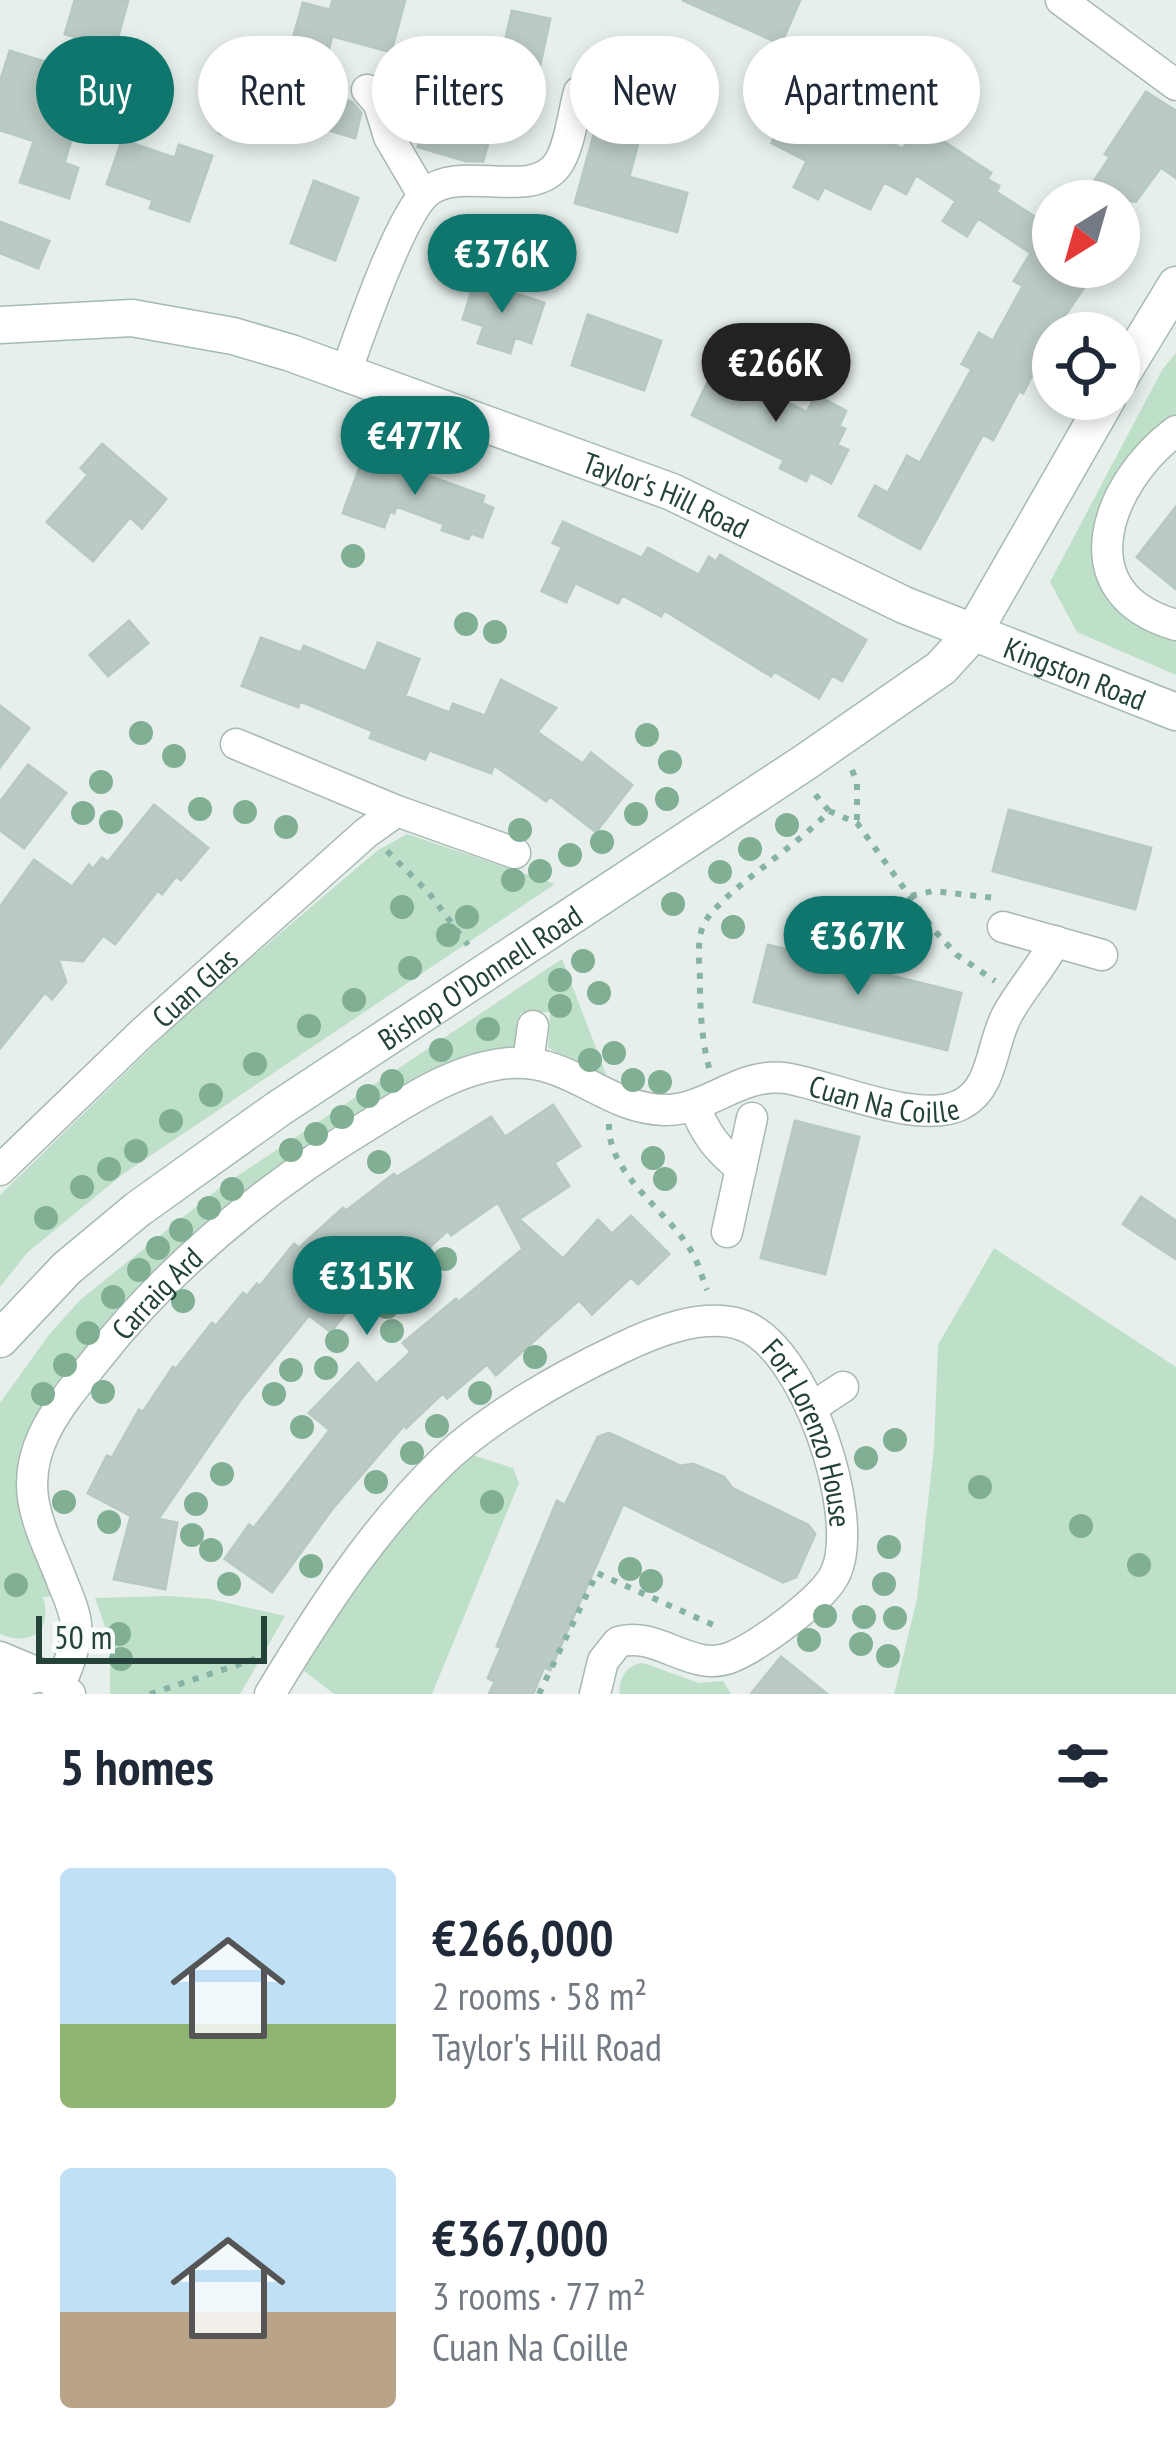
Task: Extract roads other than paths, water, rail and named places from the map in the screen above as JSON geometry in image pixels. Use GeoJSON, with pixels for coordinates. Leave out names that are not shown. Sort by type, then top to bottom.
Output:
{"type":"FeatureCollection","features":[{"type":"Feature","properties":{"kind":"main road"},"geometry":{"type":"LineString","coordinates":[[1140,349],[1170,305]]}},
{"type":"Feature","properties":{"kind":"main road","name":"Taylor's Hill Road"},"geometry":{"type":"LineString","coordinates":[[0,325],[132,318],[232,336],[346,372],[671,492],[904,605],[973,633]]}},
{"type":"Feature","properties":{"kind":"main road","name":"Bishop O'Donnell Road"},"geometry":{"type":"LineString","coordinates":[[0,1340],[67,1268],[138,1209],[314,1084],[941,668],[973,633],[1095,420]]}},
{"type":"Feature","properties":{"kind":"main road","name":"Kingston Road"},"geometry":{"type":"LineString","coordinates":[[973,633],[1176,712]]}},
{"type":"Feature","properties":{"kind":"street"},"geometry":{"type":"LineString","coordinates":[[1060,0],[1176,85]]}},
{"type":"Feature","properties":{"kind":"street"},"geometry":{"type":"LineString","coordinates":[[367,90],[379,104],[389,137],[423,195]]}},
{"type":"Feature","properties":{"kind":"street"},"geometry":{"type":"LineString","coordinates":[[346,372],[377,290],[423,195],[441,184],[463,180],[521,181],[543,176],[558,163],[570,122]]}},
{"type":"Feature","properties":{"kind":"street"},"geometry":{"type":"LineString","coordinates":[[1176,430],[1146,458],[1120,494],[1109,526],[1106,557],[1125,594],[1150,615],[1176,625]]}},
{"type":"Feature","properties":{"kind":"street"},"geometry":{"type":"LineString","coordinates":[[236,744],[397,811],[515,853]]}},
{"type":"Feature","properties":{"kind":"street","name":"Cuan Glas"},"geometry":{"type":"LineString","coordinates":[[0,1171],[142,1033],[366,833],[397,811]]}},
{"type":"Feature","properties":{"kind":"street"},"geometry":{"type":"LineString","coordinates":[[1003,927],[1102,955]]}},
{"type":"Feature","properties":{"kind":"street","name":"Cuan Na Coille"},"geometry":{"type":"LineString","coordinates":[[610,1096],[670,1110],[751,1080],[781,1078],[916,1110],[954,1108],[979,1090],[1002,1028],[1054,941]]}},
{"type":"Feature","properties":{"kind":"street"},"geometry":{"type":"LineString","coordinates":[[528,1062],[532,1025]]}},
{"type":"Feature","properties":{"kind":"street","name":"Carraig Ard"},"geometry":{"type":"LineString","coordinates":[[58,1685],[72,1657],[76,1624],[34,1503],[30,1469],[46,1431],[79,1382],[166,1279],[308,1164],[400,1105],[458,1076],[482,1067],[528,1062],[562,1070],[610,1096]]}},
{"type":"Feature","properties":{"kind":"street"},"geometry":{"type":"LineString","coordinates":[[706,1099],[714,1144],[741,1168]]}},
{"type":"Feature","properties":{"kind":"street"},"geometry":{"type":"LineString","coordinates":[[727,1232],[752,1118]]}},
{"type":"Feature","properties":{"kind":"street","name":"Fort Lorenzo House"},"geometry":{"type":"LineString","coordinates":[[270,1694],[328,1600],[383,1528],[464,1443],[604,1355],[678,1326],[727,1323],[758,1334],[785,1358],[811,1408],[838,1492],[845,1539],[831,1583],[756,1644],[717,1661],[694,1659],[648,1640],[618,1642],[603,1661],[595,1694]]}},
{"type":"Feature","properties":{"kind":"street"},"geometry":{"type":"LineString","coordinates":[[811,1408],[844,1388]]}},
{"type":"Feature","properties":{"kind":"street"},"geometry":{"type":"LineString","coordinates":[[0,1658],[58,1685]]}},
{"type":"Feature","properties":{"kind":"street"},"geometry":{"type":"LineString","coordinates":[[0,1688],[58,1685]]}}]}
